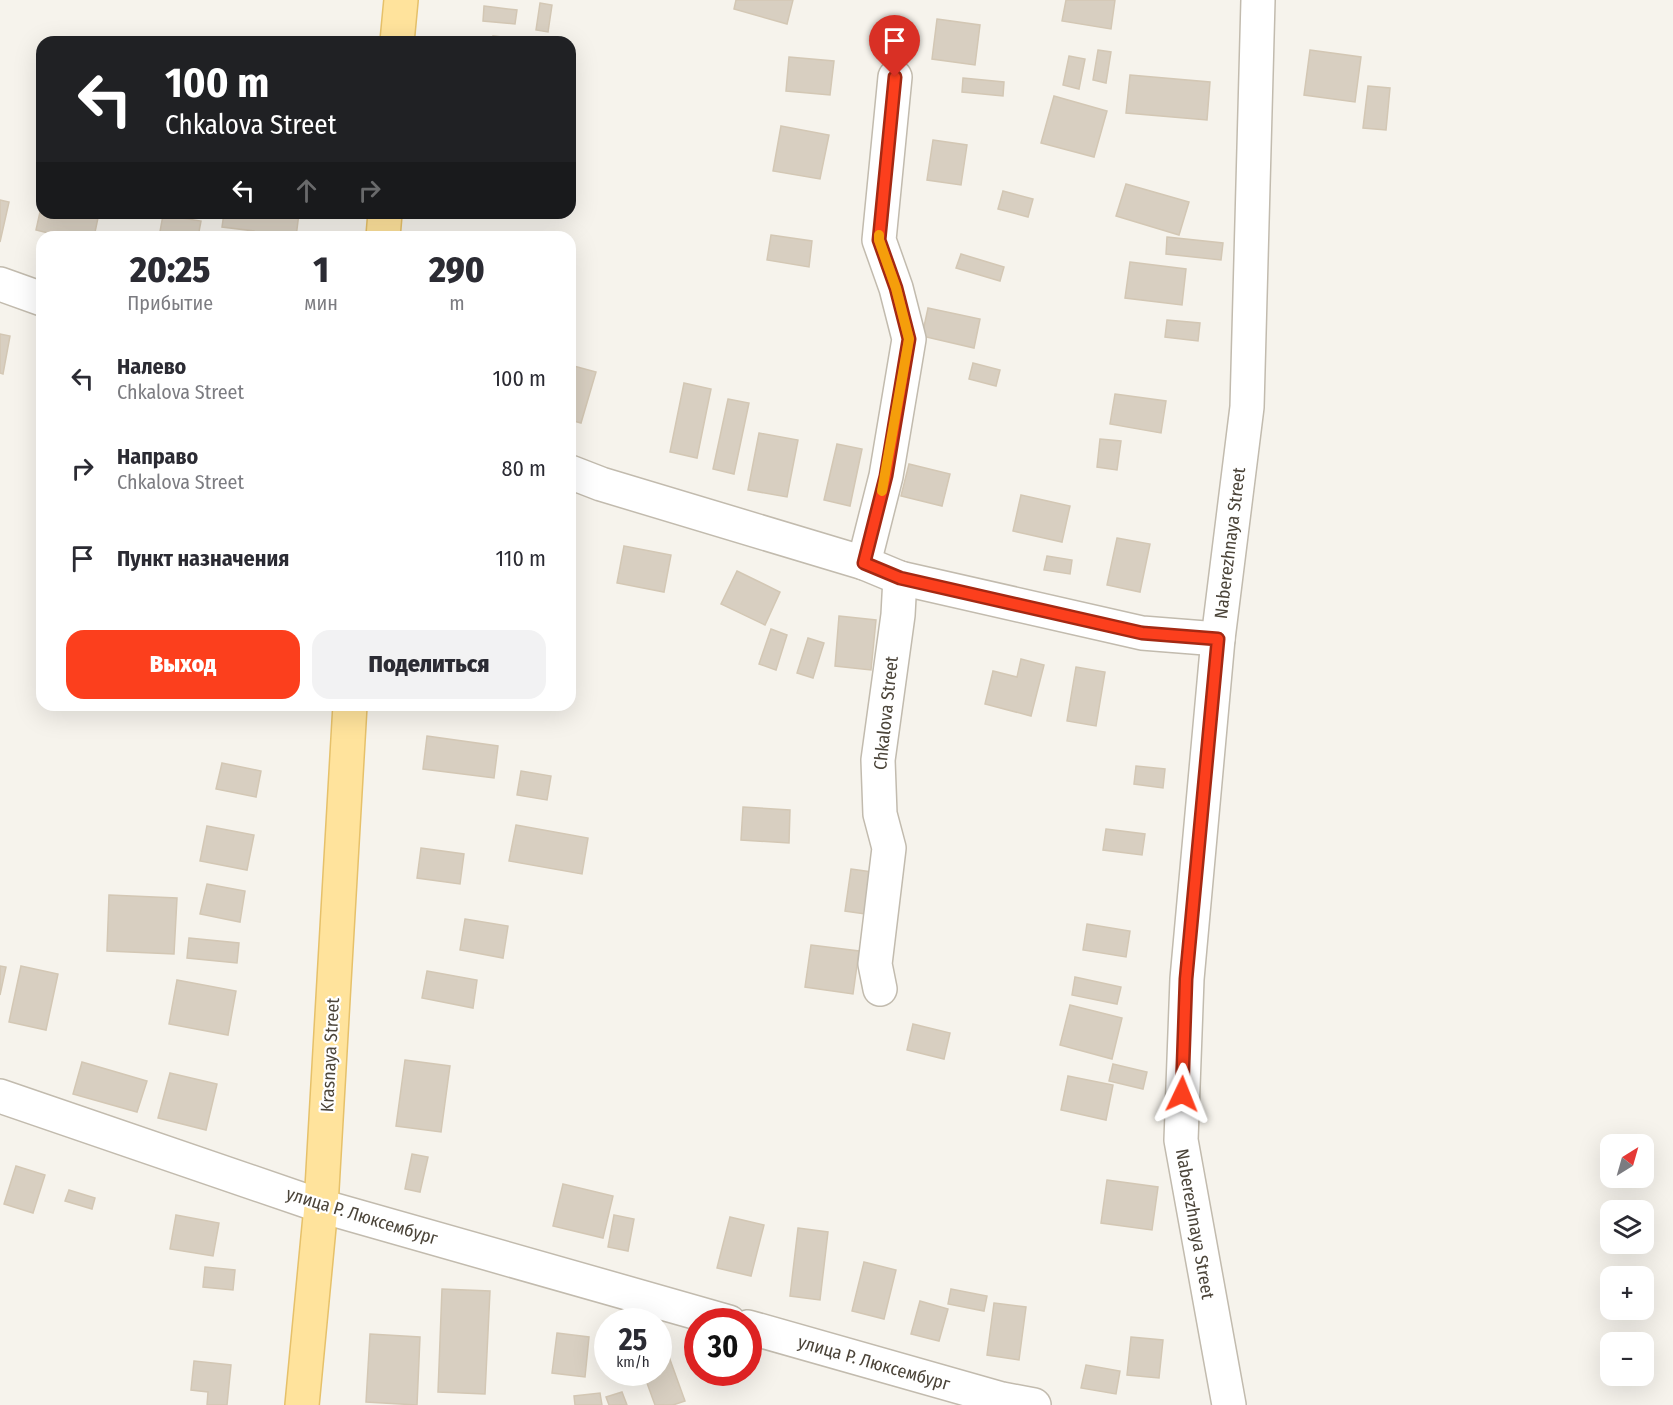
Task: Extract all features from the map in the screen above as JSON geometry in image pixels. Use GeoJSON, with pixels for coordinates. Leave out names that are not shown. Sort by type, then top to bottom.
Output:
{"type":"FeatureCollection","features":[{"type":"Feature","properties":{"kind":"main road"},"geometry":{"type":"LineString","coordinates":[[398,36],[401,0]]}},
{"type":"Feature","properties":{"kind":"main road","name":"Krasnaya Street"},"geometry":{"type":"LineString","coordinates":[[302,1405],[321,1206],[350,711]]}},
{"type":"Feature","properties":{"kind":"street","name":"Naberezhnaya Street"},"geometry":{"type":"LineString","coordinates":[[1229,1405],[1181,1140],[1186,979],[1218,639],[1247,408],[1258,0]]}},
{"type":"Feature","properties":{"kind":"street"},"geometry":{"type":"LineString","coordinates":[[864,563],[886,476],[909,339],[896,288],[879,240],[895,77]]}},
{"type":"Feature","properties":{"kind":"street"},"geometry":{"type":"LineString","coordinates":[[0,284],[36,297]]}},
{"type":"Feature","properties":{"kind":"street"},"geometry":{"type":"LineString","coordinates":[[576,474],[600,484],[864,563],[900,578],[1142,633],[1218,639]]}},
{"type":"Feature","properties":{"kind":"street","name":"Chkalova Street"},"geometry":{"type":"LineString","coordinates":[[880,989],[874,964],[889,848],[880,814],[878,760],[898,615],[900,578]]}},
{"type":"Feature","properties":{"kind":"street","name":"улица Р. Люксембург"},"geometry":{"type":"LineString","coordinates":[[0,1096],[321,1206],[684,1309]]}},
{"type":"Feature","properties":{"kind":"street","name":"улица Р. Люксембург"},"geometry":{"type":"LineString","coordinates":[[762,1331],[1002,1399],[1034,1405]]}},
{"type":"Feature","properties":{"kind":"building"},"geometry":{"type":"Polygon","coordinates":[[[736,0],[793,0],[787,24],[734,9],[736,0]]]}},
{"type":"Feature","properties":{"kind":"building"},"geometry":{"type":"Polygon","coordinates":[[[1066,0],[1115,0],[1111,29],[1062,21],[1066,0]]]}},
{"type":"Feature","properties":{"kind":"building"},"geometry":{"type":"Polygon","coordinates":[[[540,3],[552,5],[548,32],[536,30],[540,3]]]}},
{"type":"Feature","properties":{"kind":"building"},"geometry":{"type":"Polygon","coordinates":[[[484,6],[517,10],[515,24],[483,21],[484,6]]]}},
{"type":"Feature","properties":{"kind":"building"},"geometry":{"type":"Polygon","coordinates":[[[937,19],[980,25],[975,65],[932,59],[937,19]]]}},
{"type":"Feature","properties":{"kind":"building"},"geometry":{"type":"Polygon","coordinates":[[[1098,50],[1111,52],[1106,83],[1093,80],[1098,50]]]}},
{"type":"Feature","properties":{"kind":"building"},"geometry":{"type":"Polygon","coordinates":[[[1310,50],[1361,57],[1355,102],[1304,95],[1310,50]]]}},
{"type":"Feature","properties":{"kind":"building"},"geometry":{"type":"Polygon","coordinates":[[[1069,56],[1085,59],[1079,89],[1063,85],[1069,56]]]}},
{"type":"Feature","properties":{"kind":"building"},"geometry":{"type":"Polygon","coordinates":[[[789,57],[834,61],[830,95],[786,91],[789,57]]]}},
{"type":"Feature","properties":{"kind":"building"},"geometry":{"type":"Polygon","coordinates":[[[1130,75],[1210,82],[1207,120],[1126,113],[1130,75]]]}},
{"type":"Feature","properties":{"kind":"building"},"geometry":{"type":"Polygon","coordinates":[[[963,78],[1004,82],[1003,96],[962,92],[963,78]]]}},
{"type":"Feature","properties":{"kind":"building"},"geometry":{"type":"Polygon","coordinates":[[[1368,86],[1390,88],[1386,130],[1363,128],[1368,86]]]}},
{"type":"Feature","properties":{"kind":"building"},"geometry":{"type":"Polygon","coordinates":[[[1054,96],[1107,111],[1094,157],[1041,143],[1054,96]]]}},
{"type":"Feature","properties":{"kind":"building"},"geometry":{"type":"Polygon","coordinates":[[[781,126],[829,135],[820,179],[773,171],[781,126]]]}},
{"type":"Feature","properties":{"kind":"building"},"geometry":{"type":"Polygon","coordinates":[[[933,140],[967,145],[961,185],[927,180],[933,140]]]}},
{"type":"Feature","properties":{"kind":"building"},"geometry":{"type":"Polygon","coordinates":[[[1126,184],[1189,202],[1179,235],[1116,216],[1126,184]]]}},
{"type":"Feature","properties":{"kind":"building"},"geometry":{"type":"Polygon","coordinates":[[[1003,191],[1033,199],[1028,217],[998,209],[1003,191]]]}},
{"type":"Feature","properties":{"kind":"building"},"geometry":{"type":"Polygon","coordinates":[[[0,200],[9,202],[0,242],[0,200]]]}},
{"type":"Feature","properties":{"kind":"building"},"geometry":{"type":"Polygon","coordinates":[[[38,219],[98,219],[95,231],[36,230],[38,219]]]}},
{"type":"Feature","properties":{"kind":"building"},"geometry":{"type":"Polygon","coordinates":[[[162,219],[201,221],[199,231],[160,231],[162,219]]]}},
{"type":"Feature","properties":{"kind":"building"},"geometry":{"type":"Polygon","coordinates":[[[223,219],[298,219],[297,231],[254,231],[222,227],[223,219]]]}},
{"type":"Feature","properties":{"kind":"building"},"geometry":{"type":"Polygon","coordinates":[[[771,235],[812,241],[809,267],[767,260],[771,235]]]}},
{"type":"Feature","properties":{"kind":"building"},"geometry":{"type":"Polygon","coordinates":[[[1167,237],[1223,243],[1221,260],[1166,254],[1167,237]]]}},
{"type":"Feature","properties":{"kind":"building"},"geometry":{"type":"Polygon","coordinates":[[[961,254],[1004,267],[1000,281],[956,268],[961,254]]]}},
{"type":"Feature","properties":{"kind":"building"},"geometry":{"type":"Polygon","coordinates":[[[1130,262],[1186,269],[1182,305],[1125,298],[1130,262]]]}},
{"type":"Feature","properties":{"kind":"building"},"geometry":{"type":"Polygon","coordinates":[[[928,308],[980,319],[974,348],[922,336],[928,308]]]}},
{"type":"Feature","properties":{"kind":"building"},"geometry":{"type":"Polygon","coordinates":[[[1167,320],[1200,323],[1198,341],[1165,337],[1167,320]]]}},
{"type":"Feature","properties":{"kind":"building"},"geometry":{"type":"Polygon","coordinates":[[[0,334],[10,336],[3,374],[0,373],[0,334]]]}},
{"type":"Feature","properties":{"kind":"building"},"geometry":{"type":"Polygon","coordinates":[[[973,363],[1000,370],[996,386],[969,379],[973,363]]]}},
{"type":"Feature","properties":{"kind":"building"},"geometry":{"type":"Polygon","coordinates":[[[576,367],[596,372],[581,423],[576,422],[576,367]]]}},
{"type":"Feature","properties":{"kind":"building"},"geometry":{"type":"Polygon","coordinates":[[[684,383],[711,389],[697,458],[670,452],[684,383]]]}},
{"type":"Feature","properties":{"kind":"building"},"geometry":{"type":"Polygon","coordinates":[[[1115,394],[1166,401],[1161,433],[1110,424],[1115,394]]]}},
{"type":"Feature","properties":{"kind":"building"},"geometry":{"type":"Polygon","coordinates":[[[728,399],[749,403],[734,474],[713,469],[728,399]]]}},
{"type":"Feature","properties":{"kind":"building"},"geometry":{"type":"Polygon","coordinates":[[[759,433],[798,440],[787,497],[748,490],[759,433]]]}},
{"type":"Feature","properties":{"kind":"building"},"geometry":{"type":"Polygon","coordinates":[[[1100,439],[1121,441],[1117,470],[1097,467],[1100,439]]]}},
{"type":"Feature","properties":{"kind":"building"},"geometry":{"type":"Polygon","coordinates":[[[837,444],[862,449],[850,506],[824,500],[837,444]]]}},
{"type":"Feature","properties":{"kind":"building"},"geometry":{"type":"Polygon","coordinates":[[[909,464],[950,474],[942,506],[901,496],[909,464]]]}},
{"type":"Feature","properties":{"kind":"building"},"geometry":{"type":"Polygon","coordinates":[[[1021,495],[1070,506],[1062,542],[1013,531],[1021,495]]]}},
{"type":"Feature","properties":{"kind":"building"},"geometry":{"type":"Polygon","coordinates":[[[1117,538],[1150,544],[1140,592],[1107,585],[1117,538]]]}},
{"type":"Feature","properties":{"kind":"building"},"geometry":{"type":"Polygon","coordinates":[[[624,546],[671,555],[664,592],[617,583],[624,546]]]}},
{"type":"Feature","properties":{"kind":"building"},"geometry":{"type":"Polygon","coordinates":[[[1047,556],[1072,560],[1070,574],[1044,570],[1047,556]]]}},
{"type":"Feature","properties":{"kind":"building"},"geometry":{"type":"Polygon","coordinates":[[[737,571],[780,592],[765,625],[721,604],[737,571]]]}},
{"type":"Feature","properties":{"kind":"building"},"geometry":{"type":"Polygon","coordinates":[[[839,616],[876,620],[871,670],[835,666],[839,616]]]}},
{"type":"Feature","properties":{"kind":"building"},"geometry":{"type":"Polygon","coordinates":[[[771,629],[787,635],[776,670],[759,664],[771,629]]]}},
{"type":"Feature","properties":{"kind":"building"},"geometry":{"type":"Polygon","coordinates":[[[808,638],[824,643],[813,678],[797,673],[808,638]]]}},
{"type":"Feature","properties":{"kind":"building"},"geometry":{"type":"Polygon","coordinates":[[[1021,659],[1044,665],[1031,716],[985,704],[993,671],[1017,677],[1021,659]]]}},
{"type":"Feature","properties":{"kind":"building"},"geometry":{"type":"Polygon","coordinates":[[[1076,667],[1105,672],[1096,726],[1067,721],[1076,667]]]}},
{"type":"Feature","properties":{"kind":"building"},"geometry":{"type":"Polygon","coordinates":[[[427,736],[498,746],[494,778],[423,769],[427,736]]]}},
{"type":"Feature","properties":{"kind":"building"},"geometry":{"type":"Polygon","coordinates":[[[222,763],[261,771],[256,797],[216,789],[222,763]]]}},
{"type":"Feature","properties":{"kind":"building"},"geometry":{"type":"Polygon","coordinates":[[[1136,766],[1165,769],[1163,788],[1134,784],[1136,766]]]}},
{"type":"Feature","properties":{"kind":"building"},"geometry":{"type":"Polygon","coordinates":[[[521,771],[551,776],[547,800],[517,795],[521,771]]]}},
{"type":"Feature","properties":{"kind":"building"},"geometry":{"type":"Polygon","coordinates":[[[743,807],[790,810],[789,843],[741,840],[743,807]]]}},
{"type":"Feature","properties":{"kind":"building"},"geometry":{"type":"Polygon","coordinates":[[[516,825],[588,838],[582,874],[509,861],[516,825]]]}},
{"type":"Feature","properties":{"kind":"building"},"geometry":{"type":"Polygon","coordinates":[[[207,826],[254,835],[247,870],[200,861],[207,826]]]}},
{"type":"Feature","properties":{"kind":"building"},"geometry":{"type":"Polygon","coordinates":[[[1106,829],[1145,834],[1142,855],[1103,850],[1106,829]]]}},
{"type":"Feature","properties":{"kind":"building"},"geometry":{"type":"Polygon","coordinates":[[[421,848],[464,854],[460,884],[417,878],[421,848]]]}},
{"type":"Feature","properties":{"kind":"building"},"geometry":{"type":"Polygon","coordinates":[[[851,869],[879,873],[872,915],[845,911],[851,869]]]}},
{"type":"Feature","properties":{"kind":"building"},"geometry":{"type":"Polygon","coordinates":[[[207,884],[245,891],[240,922],[200,914],[207,884]]]}},
{"type":"Feature","properties":{"kind":"building"},"geometry":{"type":"Polygon","coordinates":[[[109,895],[177,898],[174,954],[107,951],[109,895]]]}},
{"type":"Feature","properties":{"kind":"building"},"geometry":{"type":"Polygon","coordinates":[[[465,919],[508,926],[503,958],[460,950],[465,919]]]}},
{"type":"Feature","properties":{"kind":"building"},"geometry":{"type":"Polygon","coordinates":[[[1087,924],[1130,931],[1126,957],[1083,950],[1087,924]]]}},
{"type":"Feature","properties":{"kind":"building"},"geometry":{"type":"Polygon","coordinates":[[[189,938],[239,943],[237,963],[187,958],[189,938]]]}},
{"type":"Feature","properties":{"kind":"building"},"geometry":{"type":"Polygon","coordinates":[[[811,945],[859,951],[853,994],[805,987],[811,945]]]}},
{"type":"Feature","properties":{"kind":"building"},"geometry":{"type":"Polygon","coordinates":[[[0,966],[6,967],[0,995],[0,966]]]}},
{"type":"Feature","properties":{"kind":"building"},"geometry":{"type":"Polygon","coordinates":[[[21,966],[58,974],[46,1030],[9,1022],[21,966]]]}},
{"type":"Feature","properties":{"kind":"building"},"geometry":{"type":"Polygon","coordinates":[[[427,971],[477,980],[473,1008],[422,998],[427,971]]]}},
{"type":"Feature","properties":{"kind":"building"},"geometry":{"type":"Polygon","coordinates":[[[1075,977],[1121,987],[1117,1004],[1072,995],[1075,977]]]}},
{"type":"Feature","properties":{"kind":"building"},"geometry":{"type":"Polygon","coordinates":[[[177,980],[236,991],[228,1035],[169,1024],[177,980]]]}},
{"type":"Feature","properties":{"kind":"building"},"geometry":{"type":"Polygon","coordinates":[[[1070,1005],[1122,1018],[1112,1059],[1060,1045],[1070,1005]]]}},
{"type":"Feature","properties":{"kind":"building"},"geometry":{"type":"Polygon","coordinates":[[[913,1024],[950,1033],[944,1059],[907,1050],[913,1024]]]}},
{"type":"Feature","properties":{"kind":"building"},"geometry":{"type":"Polygon","coordinates":[[[405,1060],[450,1066],[441,1132],[396,1126],[405,1060]]]}},
{"type":"Feature","properties":{"kind":"building"},"geometry":{"type":"Polygon","coordinates":[[[82,1062],[147,1081],[137,1112],[73,1094],[82,1062]]]}},
{"type":"Feature","properties":{"kind":"building"},"geometry":{"type":"Polygon","coordinates":[[[1113,1064],[1147,1072],[1143,1089],[1109,1081],[1113,1064]]]}},
{"type":"Feature","properties":{"kind":"building"},"geometry":{"type":"Polygon","coordinates":[[[170,1073],[217,1084],[206,1130],[158,1118],[170,1073]]]}},
{"type":"Feature","properties":{"kind":"building"},"geometry":{"type":"Polygon","coordinates":[[[1068,1076],[1113,1085],[1106,1120],[1061,1110],[1068,1076]]]}},
{"type":"Feature","properties":{"kind":"building"},"geometry":{"type":"Polygon","coordinates":[[[412,1154],[428,1157],[420,1192],[405,1189],[412,1154]]]}},
{"type":"Feature","properties":{"kind":"building"},"geometry":{"type":"Polygon","coordinates":[[[16,1166],[45,1175],[33,1213],[4,1204],[16,1166]]]}},
{"type":"Feature","properties":{"kind":"building"},"geometry":{"type":"Polygon","coordinates":[[[1107,1180],[1158,1187],[1152,1230],[1101,1223],[1107,1180]]]}},
{"type":"Feature","properties":{"kind":"building"},"geometry":{"type":"Polygon","coordinates":[[[563,1184],[613,1196],[603,1238],[553,1226],[563,1184]]]}},
{"type":"Feature","properties":{"kind":"building"},"geometry":{"type":"Polygon","coordinates":[[[69,1190],[95,1198],[92,1209],[65,1201],[69,1190]]]}},
{"type":"Feature","properties":{"kind":"building"},"geometry":{"type":"Polygon","coordinates":[[[176,1215],[219,1223],[213,1256],[170,1249],[176,1215]]]}},
{"type":"Feature","properties":{"kind":"building"},"geometry":{"type":"Polygon","coordinates":[[[614,1215],[634,1219],[628,1251],[608,1247],[614,1215]]]}},
{"type":"Feature","properties":{"kind":"building"},"geometry":{"type":"Polygon","coordinates":[[[730,1217],[764,1225],[751,1276],[717,1268],[730,1217]]]}},
{"type":"Feature","properties":{"kind":"building"},"geometry":{"type":"Polygon","coordinates":[[[798,1228],[828,1232],[820,1300],[790,1296],[798,1228]]]}},
{"type":"Feature","properties":{"kind":"building"},"geometry":{"type":"Polygon","coordinates":[[[864,1262],[896,1270],[884,1319],[852,1311],[864,1262]]]}},
{"type":"Feature","properties":{"kind":"building"},"geometry":{"type":"Polygon","coordinates":[[[205,1267],[235,1270],[233,1290],[203,1287],[205,1267]]]}},
{"type":"Feature","properties":{"kind":"building"},"geometry":{"type":"Polygon","coordinates":[[[442,1289],[490,1291],[485,1394],[438,1392],[442,1289]]]}},
{"type":"Feature","properties":{"kind":"building"},"geometry":{"type":"Polygon","coordinates":[[[951,1289],[987,1296],[984,1311],[948,1304],[951,1289]]]}},
{"type":"Feature","properties":{"kind":"building"},"geometry":{"type":"Polygon","coordinates":[[[920,1301],[948,1309],[939,1341],[911,1334],[920,1301]]]}},
{"type":"Feature","properties":{"kind":"building"},"geometry":{"type":"Polygon","coordinates":[[[994,1303],[1026,1307],[1019,1360],[987,1355],[994,1303]]]}},
{"type":"Feature","properties":{"kind":"building"},"geometry":{"type":"Polygon","coordinates":[[[557,1333],[589,1337],[585,1377],[552,1373],[557,1333]]]}},
{"type":"Feature","properties":{"kind":"building"},"geometry":{"type":"Polygon","coordinates":[[[370,1334],[420,1337],[417,1405],[366,1402],[370,1334]]]}},
{"type":"Feature","properties":{"kind":"building"},"geometry":{"type":"Polygon","coordinates":[[[1131,1337],[1163,1340],[1159,1378],[1127,1375],[1131,1337]]]}},
{"type":"Feature","properties":{"kind":"building"},"geometry":{"type":"Polygon","coordinates":[[[194,1361],[231,1365],[227,1405],[207,1405],[208,1392],[191,1390],[194,1361]]]}},
{"type":"Feature","properties":{"kind":"building"},"geometry":{"type":"Polygon","coordinates":[[[672,1365],[685,1401],[673,1405],[655,1405],[648,1386],[672,1386],[672,1365]]]}},
{"type":"Feature","properties":{"kind":"building"},"geometry":{"type":"Polygon","coordinates":[[[1086,1365],[1120,1371],[1116,1394],[1081,1388],[1086,1365]]]}},
{"type":"Feature","properties":{"kind":"building"},"geometry":{"type":"Polygon","coordinates":[[[622,1392],[627,1405],[609,1405],[606,1397],[622,1392]]]}},
{"type":"Feature","properties":{"kind":"building"},"geometry":{"type":"Polygon","coordinates":[[[600,1393],[602,1405],[575,1405],[574,1396],[600,1393]]]}},
{"type":"Feature","properties":{"kind":"slow traffic"},"geometry":{"type":"LineString","coordinates":[[879,235],[909,339],[882,491]]}},
{"type":"Feature","properties":{"kind":"route"},"geometry":{"type":"LineString","coordinates":[[895,77],[879,240],[896,288],[909,339],[886,476],[864,563],[900,578],[1142,633],[1218,639],[1186,979],[1182,1094]]}}]}
